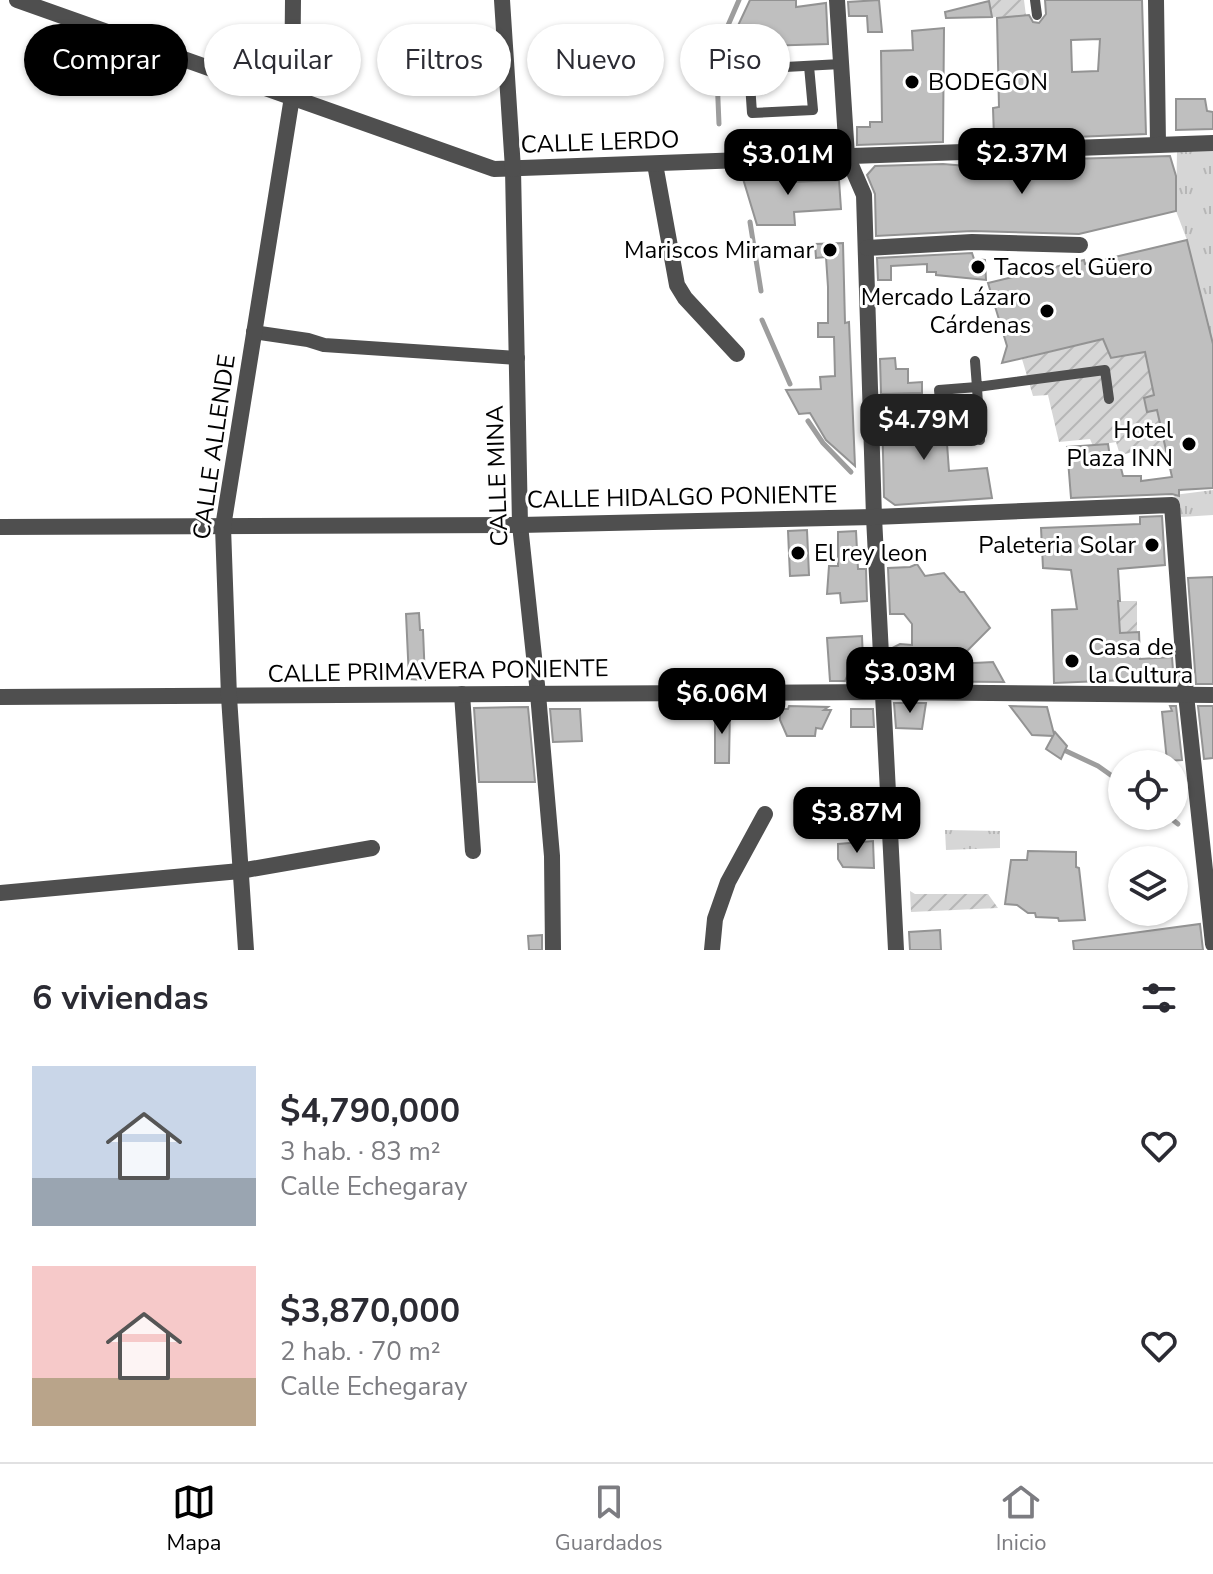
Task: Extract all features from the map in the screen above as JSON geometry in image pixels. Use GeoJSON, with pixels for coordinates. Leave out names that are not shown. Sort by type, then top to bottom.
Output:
{"type":"FeatureCollection","features":[{"type":"Feature","properties":{"kind":"street","name":"CALLE LERDO"},"geometry":{"type":"LineString","coordinates":[[17,0],[494,169],[1030,146],[1213,143]]}},
{"type":"Feature","properties":{"kind":"street","name":"CALLE ALLENDE"},"geometry":{"type":"LineString","coordinates":[[246,950],[229,697],[223,527],[292,97],[293,0]]}},
{"type":"Feature","properties":{"kind":"street","name":"CALLE MINA"},"geometry":{"type":"LineString","coordinates":[[502,0],[513,169],[520,525],[552,856],[553,950]]}},
{"type":"Feature","properties":{"kind":"street"},"geometry":{"type":"LineString","coordinates":[[837,0],[847,156],[864,195],[874,517],[896,950]]}},
{"type":"Feature","properties":{"kind":"street"},"geometry":{"type":"LineString","coordinates":[[1156,0],[1158,144]]}},
{"type":"Feature","properties":{"kind":"street"},"geometry":{"type":"LineString","coordinates":[[655,164],[677,285],[685,298],[737,354]]}},
{"type":"Feature","properties":{"kind":"street"},"geometry":{"type":"LineString","coordinates":[[867,248],[972,242],[1080,245]]}},
{"type":"Feature","properties":{"kind":"street"},"geometry":{"type":"LineString","coordinates":[[253,332],[324,345],[518,358]]}},
{"type":"Feature","properties":{"kind":"street","name":"CALLE HIDALGO PONIENTE"},"geometry":{"type":"LineString","coordinates":[[0,527],[520,525],[874,517],[1172,505],[1186,695]]}},
{"type":"Feature","properties":{"kind":"street","name":"CALLE PRIMAVERA PONIENTE"},"geometry":{"type":"LineString","coordinates":[[0,697],[882,692],[1213,695]]}},
{"type":"Feature","properties":{"kind":"street"},"geometry":{"type":"LineString","coordinates":[[462,694],[473,851]]}},
{"type":"Feature","properties":{"kind":"street"},"geometry":{"type":"LineString","coordinates":[[1186,695],[1213,944]]}},
{"type":"Feature","properties":{"kind":"street"},"geometry":{"type":"LineString","coordinates":[[712,950],[715,919],[728,882],[765,814]]}},
{"type":"Feature","properties":{"kind":"street"},"geometry":{"type":"LineString","coordinates":[[0,893],[240,871],[372,848]]}},
{"type":"Feature","properties":{"kind":"lane"},"geometry":{"type":"LineString","coordinates":[[1035,0],[1037,15]]}},
{"type":"Feature","properties":{"kind":"lane"},"geometry":{"type":"LineString","coordinates":[[809,66],[813,110],[752,113],[749,69],[841,64]]}},
{"type":"Feature","properties":{"kind":"lane"},"geometry":{"type":"LineString","coordinates":[[975,361],[980,440]]}},
{"type":"Feature","properties":{"kind":"lane"},"geometry":{"type":"LineString","coordinates":[[870,403],[940,400],[939,390],[1105,370],[1109,399]]}},
{"type":"Feature","properties":{"kind":"green space"},"geometry":{"type":"Polygon","coordinates":[[[989,0],[1024,0],[1026,16],[992,17],[989,0]]]}},
{"type":"Feature","properties":{"kind":"green space"},"geometry":{"type":"Polygon","coordinates":[[[1177,151],[1213,151],[1213,348],[1187,240],[1176,211],[1177,151]]]}},
{"type":"Feature","properties":{"kind":"green space"},"geometry":{"type":"Polygon","coordinates":[[[1103,339],[1111,358],[1145,352],[1167,452],[1160,455],[1157,447],[1120,455],[1116,442],[1093,446],[1090,439],[1059,442],[1048,395],[1033,396],[1022,359],[1103,339]]]}},
{"type":"Feature","properties":{"kind":"green space"},"geometry":{"type":"Polygon","coordinates":[[[1213,490],[1213,515],[1181,517],[1174,495],[1213,490]]]}},
{"type":"Feature","properties":{"kind":"green space"},"geometry":{"type":"Polygon","coordinates":[[[1108,601],[1137,601],[1137,632],[1120,633],[1119,623],[1108,601]]]}},
{"type":"Feature","properties":{"kind":"green space"},"geometry":{"type":"Polygon","coordinates":[[[945,830],[1000,831],[1000,848],[946,850],[945,830]]]}},
{"type":"Feature","properties":{"kind":"green space"},"geometry":{"type":"Polygon","coordinates":[[[910,891],[915,894],[988,894],[998,908],[911,912],[910,891]]]}},
{"type":"Feature","properties":{"kind":"building"},"geometry":{"type":"Polygon","coordinates":[[[750,0],[796,0],[796,7],[826,3],[828,44],[790,45],[790,24],[739,24],[750,0]]]}},
{"type":"Feature","properties":{"kind":"building"},"geometry":{"type":"Polygon","coordinates":[[[879,0],[882,32],[868,32],[867,16],[849,16],[848,2],[879,0]]]}},
{"type":"Feature","properties":{"kind":"building"},"geometry":{"type":"Polygon","coordinates":[[[1045,0],[1142,0],[1146,134],[994,138],[993,108],[999,107],[997,18],[1029,15],[1033,22],[1039,23],[1046,14],[1045,0]],[[1100,39],[1071,40],[1072,72],[1098,71],[1100,39]]]}},
{"type":"Feature","properties":{"kind":"building"},"geometry":{"type":"Polygon","coordinates":[[[989,1],[992,17],[946,18],[945,12],[989,1]]]}},
{"type":"Feature","properties":{"kind":"building","name":"BODEGON"},"geometry":{"type":"Polygon","coordinates":[[[944,28],[943,142],[857,145],[857,127],[870,127],[870,122],[882,122],[881,51],[913,50],[912,31],[944,28]]]}},
{"type":"Feature","properties":{"kind":"building"},"geometry":{"type":"Polygon","coordinates":[[[1176,99],[1205,99],[1207,111],[1213,112],[1213,129],[1176,130],[1176,99]]]}},
{"type":"Feature","properties":{"kind":"building"},"geometry":{"type":"Polygon","coordinates":[[[1170,156],[1176,176],[1176,211],[1079,234],[972,231],[876,236],[875,194],[867,175],[875,166],[1084,164],[1069,159],[1170,156]]]}},
{"type":"Feature","properties":{"kind":"building"},"geometry":{"type":"Polygon","coordinates":[[[741,172],[791,172],[792,182],[839,180],[841,209],[794,212],[795,225],[757,225],[741,172]]]}},
{"type":"Feature","properties":{"kind":"building"},"geometry":{"type":"Polygon","coordinates":[[[1187,240],[1213,344],[1213,488],[1179,490],[1179,496],[1071,498],[1067,447],[1108,444],[1110,457],[1118,456],[1123,476],[1141,476],[1141,481],[1172,477],[1157,410],[1147,412],[1144,398],[1154,395],[1145,352],[1111,358],[1103,339],[1002,363],[1007,346],[988,283],[1187,240]]]}},
{"type":"Feature","properties":{"kind":"building"},"geometry":{"type":"Polygon","coordinates":[[[843,243],[855,466],[826,440],[810,413],[799,414],[786,390],[821,389],[820,377],[835,376],[834,337],[818,337],[818,323],[828,323],[828,287],[826,257],[816,258],[815,244],[843,243]]]}},
{"type":"Feature","properties":{"kind":"building"},"geometry":{"type":"Polygon","coordinates":[[[972,253],[974,259],[985,260],[986,280],[936,275],[936,272],[927,272],[927,264],[891,266],[891,280],[878,280],[877,258],[972,253]]]}},
{"type":"Feature","properties":{"kind":"building"},"geometry":{"type":"Polygon","coordinates":[[[895,358],[896,369],[908,369],[908,383],[922,382],[922,393],[881,394],[880,359],[895,358]]]}},
{"type":"Feature","properties":{"kind":"building"},"geometry":{"type":"Polygon","coordinates":[[[923,409],[924,414],[945,416],[949,471],[987,468],[992,498],[895,505],[884,497],[882,410],[923,409]]]}},
{"type":"Feature","properties":{"kind":"building"},"geometry":{"type":"Polygon","coordinates":[[[1162,516],[1165,565],[1118,569],[1120,633],[1139,632],[1140,659],[1172,657],[1174,684],[1151,679],[1054,683],[1052,610],[1077,609],[1071,570],[1043,568],[1041,528],[1140,524],[1140,517],[1162,516]]]}},
{"type":"Feature","properties":{"kind":"building","name":"El rey leon"},"geometry":{"type":"Polygon","coordinates":[[[807,530],[809,575],[790,576],[788,531],[807,530]]]}},
{"type":"Feature","properties":{"kind":"building"},"geometry":{"type":"Polygon","coordinates":[[[856,531],[858,569],[866,569],[867,601],[841,603],[840,593],[827,594],[829,566],[838,566],[838,532],[856,531]]]}},
{"type":"Feature","properties":{"kind":"building"},"geometry":{"type":"Polygon","coordinates":[[[917,564],[925,576],[944,573],[960,592],[964,592],[990,628],[954,664],[993,662],[1004,682],[893,681],[892,648],[900,644],[912,645],[912,624],[904,614],[890,614],[888,568],[917,564]]]}},
{"type":"Feature","properties":{"kind":"building"},"geometry":{"type":"Polygon","coordinates":[[[1213,577],[1213,684],[1196,684],[1188,578],[1213,577]]]}},
{"type":"Feature","properties":{"kind":"building"},"geometry":{"type":"Polygon","coordinates":[[[419,613],[420,630],[423,630],[425,680],[409,679],[406,614],[419,613]]]}},
{"type":"Feature","properties":{"kind":"building"},"geometry":{"type":"Polygon","coordinates":[[[862,636],[863,661],[870,657],[871,670],[858,681],[850,681],[849,672],[845,681],[830,681],[827,638],[862,636]]]}},
{"type":"Feature","properties":{"kind":"building"},"geometry":{"type":"Polygon","coordinates":[[[894,703],[926,703],[922,729],[896,728],[894,703]]]}},
{"type":"Feature","properties":{"kind":"building"},"geometry":{"type":"Polygon","coordinates":[[[789,706],[828,707],[824,710],[831,710],[822,729],[816,728],[815,736],[787,736],[780,720],[780,709],[788,709],[789,706]]]}},
{"type":"Feature","properties":{"kind":"building"},"geometry":{"type":"Polygon","coordinates":[[[1010,706],[1047,707],[1054,734],[1067,746],[1061,759],[1046,749],[1053,736],[1032,735],[1010,706]]]}},
{"type":"Feature","properties":{"kind":"building"},"geometry":{"type":"Polygon","coordinates":[[[1170,706],[1176,706],[1181,750],[1166,750],[1162,712],[1172,711],[1170,706]]]}},
{"type":"Feature","properties":{"kind":"building"},"geometry":{"type":"Polygon","coordinates":[[[1198,706],[1213,706],[1213,758],[1204,759],[1198,706]]]}},
{"type":"Feature","properties":{"kind":"building"},"geometry":{"type":"Polygon","coordinates":[[[528,707],[535,782],[479,782],[474,708],[528,707]]]}},
{"type":"Feature","properties":{"kind":"building"},"geometry":{"type":"Polygon","coordinates":[[[550,709],[580,709],[582,741],[553,742],[550,709]]]}},
{"type":"Feature","properties":{"kind":"building"},"geometry":{"type":"Polygon","coordinates":[[[715,709],[730,709],[729,763],[715,763],[715,709]]]}},
{"type":"Feature","properties":{"kind":"building"},"geometry":{"type":"Polygon","coordinates":[[[851,709],[873,709],[874,727],[851,727],[851,709]]]}},
{"type":"Feature","properties":{"kind":"building"},"geometry":{"type":"Polygon","coordinates":[[[873,841],[874,868],[843,867],[838,859],[838,844],[873,841]]]}},
{"type":"Feature","properties":{"kind":"building"},"geometry":{"type":"Polygon","coordinates":[[[1028,851],[1076,852],[1085,920],[1059,921],[1058,918],[1036,917],[1035,913],[1028,913],[1017,905],[1005,904],[1011,860],[1027,860],[1028,851]]]}},
{"type":"Feature","properties":{"kind":"building"},"geometry":{"type":"Polygon","coordinates":[[[1200,924],[1203,950],[1074,950],[1073,941],[1200,924]]]}},
{"type":"Feature","properties":{"kind":"building"},"geometry":{"type":"Polygon","coordinates":[[[940,930],[941,950],[910,950],[909,932],[940,930]]]}},
{"type":"Feature","properties":{"kind":"building"},"geometry":{"type":"Polygon","coordinates":[[[542,935],[542,950],[529,950],[528,936],[542,935]]]}},
{"type":"Feature","properties":{"kind":"waterway"},"geometry":{"type":"LineString","coordinates":[[719,124],[716,53],[739,0]]}},
{"type":"Feature","properties":{"kind":"waterway"},"geometry":{"type":"LineString","coordinates":[[750,222],[761,291]]}},
{"type":"Feature","properties":{"kind":"waterway"},"geometry":{"type":"LineString","coordinates":[[762,320],[790,384]]}},
{"type":"Feature","properties":{"kind":"waterway"},"geometry":{"type":"LineString","coordinates":[[808,421],[823,443],[851,472]]}},
{"type":"Feature","properties":{"kind":"waterway"},"geometry":{"type":"LineString","coordinates":[[1066,751],[1108,773]]}},
{"type":"Feature","properties":{"kind":"place","name":"BODEGON"},"geometry":{"type":"Point","coordinates":[912,82]}},
{"type":"Feature","properties":{"kind":"place","name":"Mariscos Miramar"},"geometry":{"type":"Point","coordinates":[830,250]}},
{"type":"Feature","properties":{"kind":"place","name":"Tacos el Güero"},"geometry":{"type":"Point","coordinates":[978,267]}},
{"type":"Feature","properties":{"kind":"place","name":"Mercado Lázaro Cárdenas"},"geometry":{"type":"Point","coordinates":[1047,311]}},
{"type":"Feature","properties":{"kind":"place","name":"Hotel Plaza INN"},"geometry":{"type":"Point","coordinates":[1189,444]}},
{"type":"Feature","properties":{"kind":"place","name":"Paleteria Solar"},"geometry":{"type":"Point","coordinates":[1152,545]}},
{"type":"Feature","properties":{"kind":"place","name":"El rey leon"},"geometry":{"type":"Point","coordinates":[798,553]}},
{"type":"Feature","properties":{"kind":"place","name":"Casa de la Cultura"},"geometry":{"type":"Point","coordinates":[1072,661]}}]}
